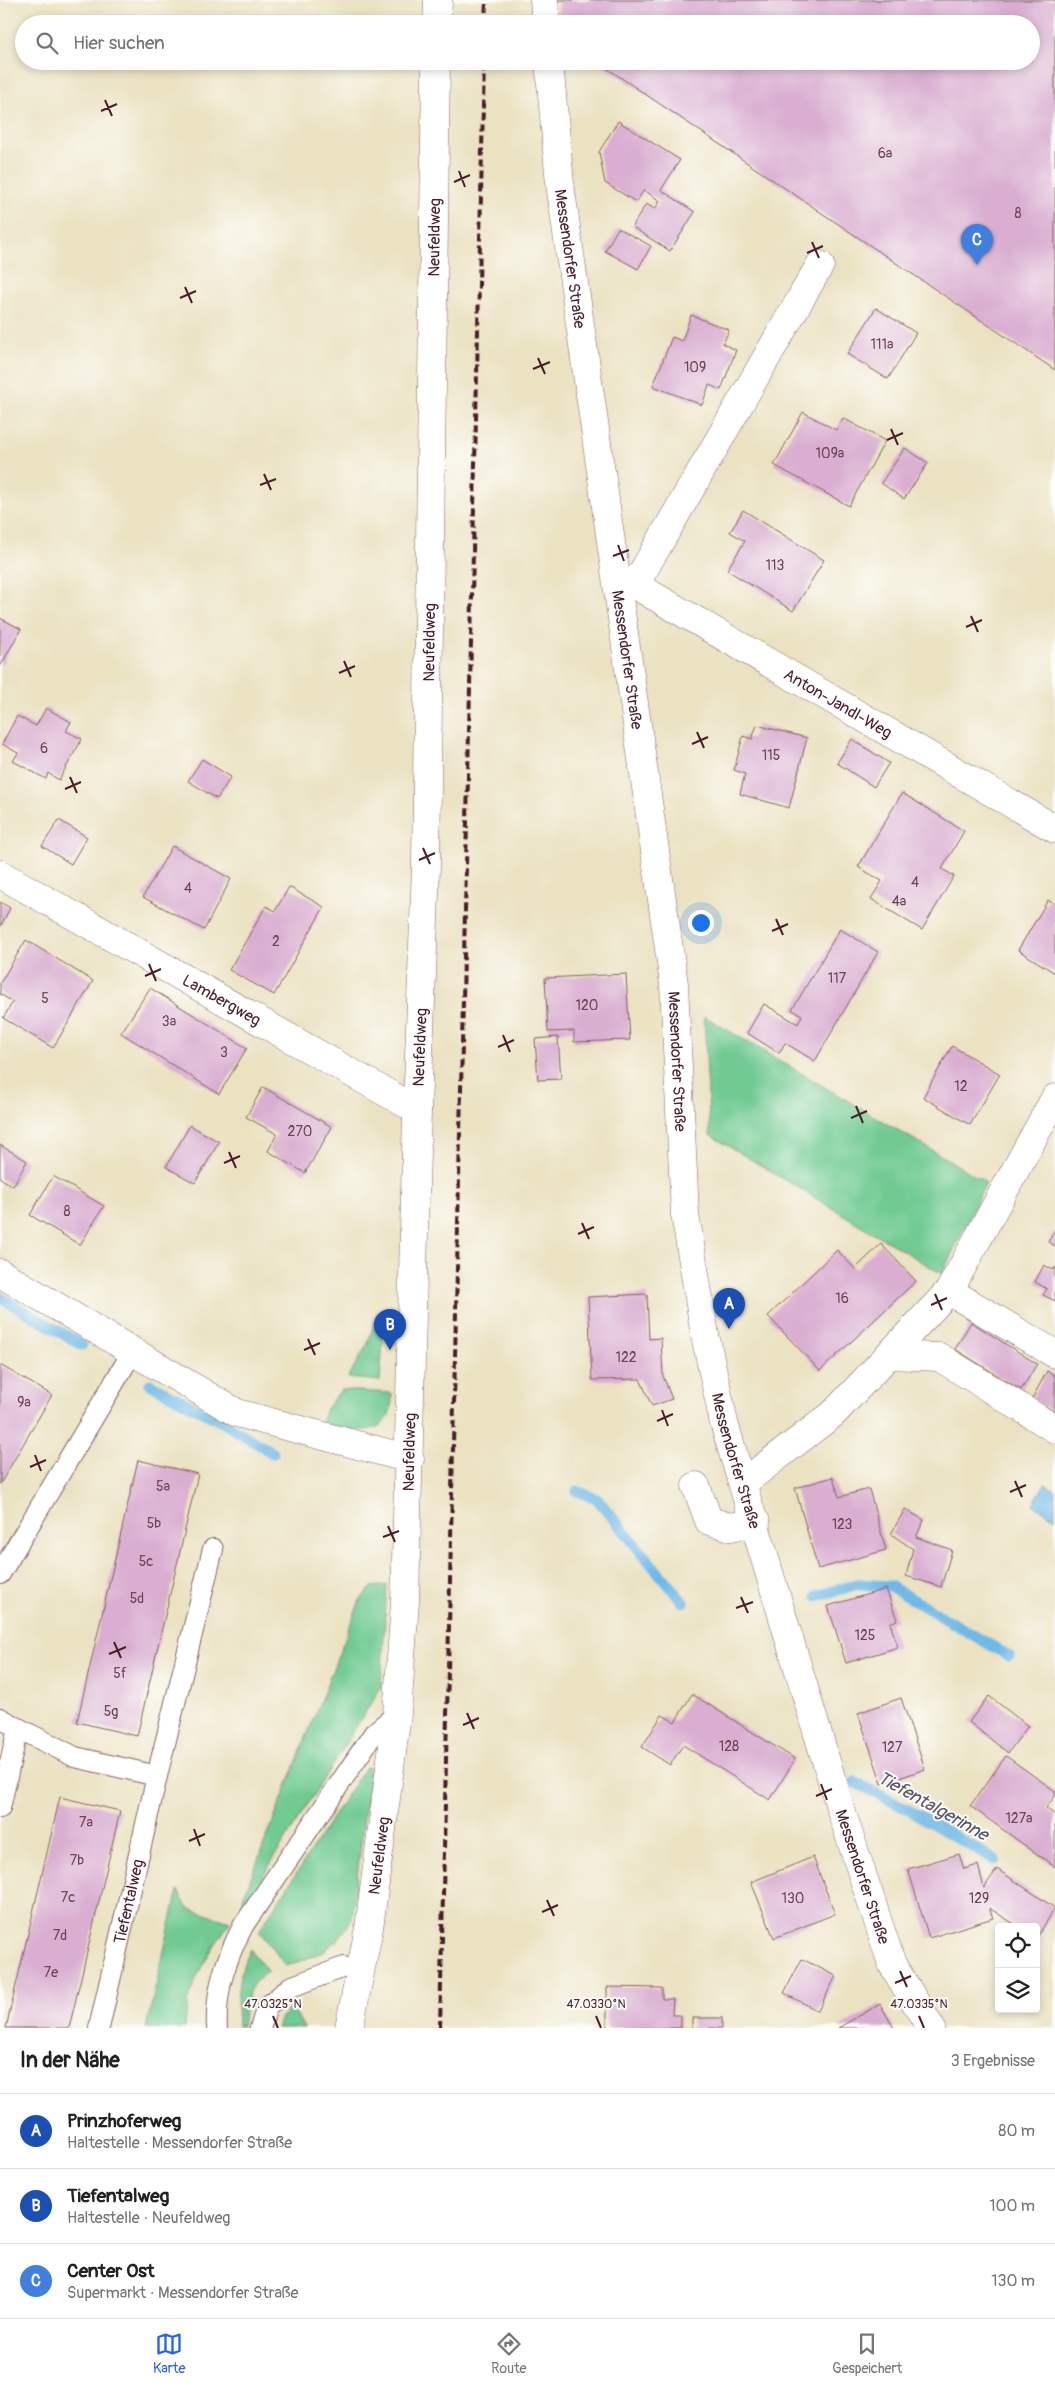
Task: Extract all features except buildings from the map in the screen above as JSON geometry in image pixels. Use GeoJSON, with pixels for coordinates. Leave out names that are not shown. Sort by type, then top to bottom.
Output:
{"type":"FeatureCollection","features":[{"type":"Feature","properties":{"kind":"street"},"geometry":{"type":"LineString","coordinates":[[437,15],[438,0]]}},
{"type":"Feature","properties":{"kind":"street"},"geometry":{"type":"LineString","coordinates":[[544,0],[545,15]]}},
{"type":"Feature","properties":{"kind":"street","name":"Neufeldweg"},"geometry":{"type":"LineString","coordinates":[[349,2028],[369,1928],[397,1714],[405,1602],[410,1459],[417,1110],[426,865],[436,70]]}},
{"type":"Feature","properties":{"kind":"street","name":"Messendorfer Straße"},"geometry":{"type":"LineString","coordinates":[[550,70],[560,184],[627,586],[674,984],[685,1214],[707,1344],[724,1423],[756,1522],[840,1807],[892,1964],[931,2028]]}},
{"type":"Feature","properties":{"kind":"street","name":"Messendorfer Straße"},"geometry":{"type":"LineString","coordinates":[[627,586],[820,265]]}},
{"type":"Feature","properties":{"kind":"street","name":"Anton-Jandl-Weg"},"geometry":{"type":"LineString","coordinates":[[627,586],[1055,829]]}},
{"type":"Feature","properties":{"kind":"street","name":"Lambergweg"},"geometry":{"type":"LineString","coordinates":[[0,874],[417,1110]]}},
{"type":"Feature","properties":{"kind":"street"},"geometry":{"type":"LineString","coordinates":[[743,1483],[833,1414],[949,1291],[1055,1098]]}},
{"type":"Feature","properties":{"kind":"street"},"geometry":{"type":"LineString","coordinates":[[0,1273],[237,1413],[410,1459]]}},
{"type":"Feature","properties":{"kind":"street"},"geometry":{"type":"LineString","coordinates":[[949,1291],[1055,1354]]}},
{"type":"Feature","properties":{"kind":"street"},"geometry":{"type":"LineString","coordinates":[[888,1355],[940,1357],[1055,1429]]}},
{"type":"Feature","properties":{"kind":"street"},"geometry":{"type":"LineString","coordinates":[[696,1486],[709,1521],[730,1527],[756,1522]]}},
{"type":"Feature","properties":{"kind":"lane"},"geometry":{"type":"LineString","coordinates":[[0,1574],[133,1351]]}},
{"type":"Feature","properties":{"kind":"lane","name":"Tiefentalweg"},"geometry":{"type":"LineString","coordinates":[[99,2028],[157,1776],[213,1549]]}},
{"type":"Feature","properties":{"kind":"lane"},"geometry":{"type":"LineString","coordinates":[[217,2028],[216,2008],[220,1980],[230,1952],[243,1926],[374,1733],[397,1714]]}},
{"type":"Feature","properties":{"kind":"lane"},"geometry":{"type":"LineString","coordinates":[[0,1718],[75,1756],[157,1776]]}},
{"type":"Feature","properties":{"kind":"lane"},"geometry":{"type":"LineString","coordinates":[[0,1808],[18,1728]]}},
{"type":"Feature","properties":{"kind":"lane"},"geometry":{"type":"LineString","coordinates":[[260,2028],[267,2007],[290,1987],[344,1967],[361,1972]]}},
{"type":"Feature","properties":{"kind":"green space"},"geometry":{"type":"Polygon","coordinates":[[[704,1016],[986,1182],[942,1274],[710,1135],[704,1016]]]}},
{"type":"Feature","properties":{"kind":"green space"},"geometry":{"type":"Polygon","coordinates":[[[377,1314],[385,1315],[380,1381],[348,1378],[368,1343],[377,1314]]]}},
{"type":"Feature","properties":{"kind":"green space"},"geometry":{"type":"Polygon","coordinates":[[[341,1390],[392,1393],[391,1409],[386,1419],[379,1426],[358,1430],[321,1423],[326,1408],[341,1390]]]}},
{"type":"Feature","properties":{"kind":"green space"},"geometry":{"type":"Polygon","coordinates":[[[387,1585],[381,1687],[246,1903],[243,1898],[360,1600],[372,1587],[387,1585]]]}},
{"type":"Feature","properties":{"kind":"green space"},"geometry":{"type":"Polygon","coordinates":[[[365,1767],[370,1768],[352,1919],[338,1939],[317,1955],[286,1966],[259,1931],[365,1767]]]}},
{"type":"Feature","properties":{"kind":"green space"},"geometry":{"type":"Polygon","coordinates":[[[178,1890],[187,1908],[230,1922],[199,1972],[190,1998],[185,2028],[146,2028],[178,1890]]]}},
{"type":"Feature","properties":{"kind":"green space"},"geometry":{"type":"Polygon","coordinates":[[[250,1949],[268,1972],[255,1982],[251,1988],[242,2026],[238,2026],[238,1987],[242,1968],[250,1949]]]}},
{"type":"Feature","properties":{"kind":"green space"},"geometry":{"type":"Polygon","coordinates":[[[292,2007],[304,2028],[277,2028],[281,2017],[292,2007]]]}},
{"type":"Feature","properties":{"kind":"water"},"geometry":{"type":"Polygon","coordinates":[[[1045,1484],[1055,1490],[1055,1518],[1033,1504],[1045,1484]]]}},
{"type":"Feature","properties":{"kind":"waterway","name":"Tiefentalgerinne"},"geometry":{"type":"LineString","coordinates":[[0,1297],[82,1345]]}},
{"type":"Feature","properties":{"kind":"waterway","name":"Tiefentalgerinne"},"geometry":{"type":"LineString","coordinates":[[150,1384],[224,1423],[273,1453]]}},
{"type":"Feature","properties":{"kind":"waterway","name":"Tiefentalgerinne"},"geometry":{"type":"LineString","coordinates":[[577,1491],[597,1499],[683,1602]]}},
{"type":"Feature","properties":{"kind":"waterway","name":"Tiefentalgerinne"},"geometry":{"type":"LineString","coordinates":[[817,1596],[858,1584],[890,1586],[1009,1656]]}},
{"type":"Feature","properties":{"kind":"waterway","name":"Tiefentalgerinne"},"geometry":{"type":"LineString","coordinates":[[855,1782],[918,1815],[995,1860]]}},
{"type":"Feature","properties":{"kind":"railway"},"geometry":{"type":"LineString","coordinates":[[485,15],[486,0]]}},
{"type":"Feature","properties":{"kind":"railway"},"geometry":{"type":"LineString","coordinates":[[440,2028],[484,70]]}},
{"type":"Feature","properties":{"kind":"place","name":"Center Ost"},"geometry":{"type":"Point","coordinates":[977,265]}},
{"type":"Feature","properties":{"kind":"place","name":"Prinzhoferweg"},"geometry":{"type":"Point","coordinates":[729,1329]}},
{"type":"Feature","properties":{"kind":"place","name":"Tiefentalweg"},"geometry":{"type":"Point","coordinates":[390,1350]}}]}
